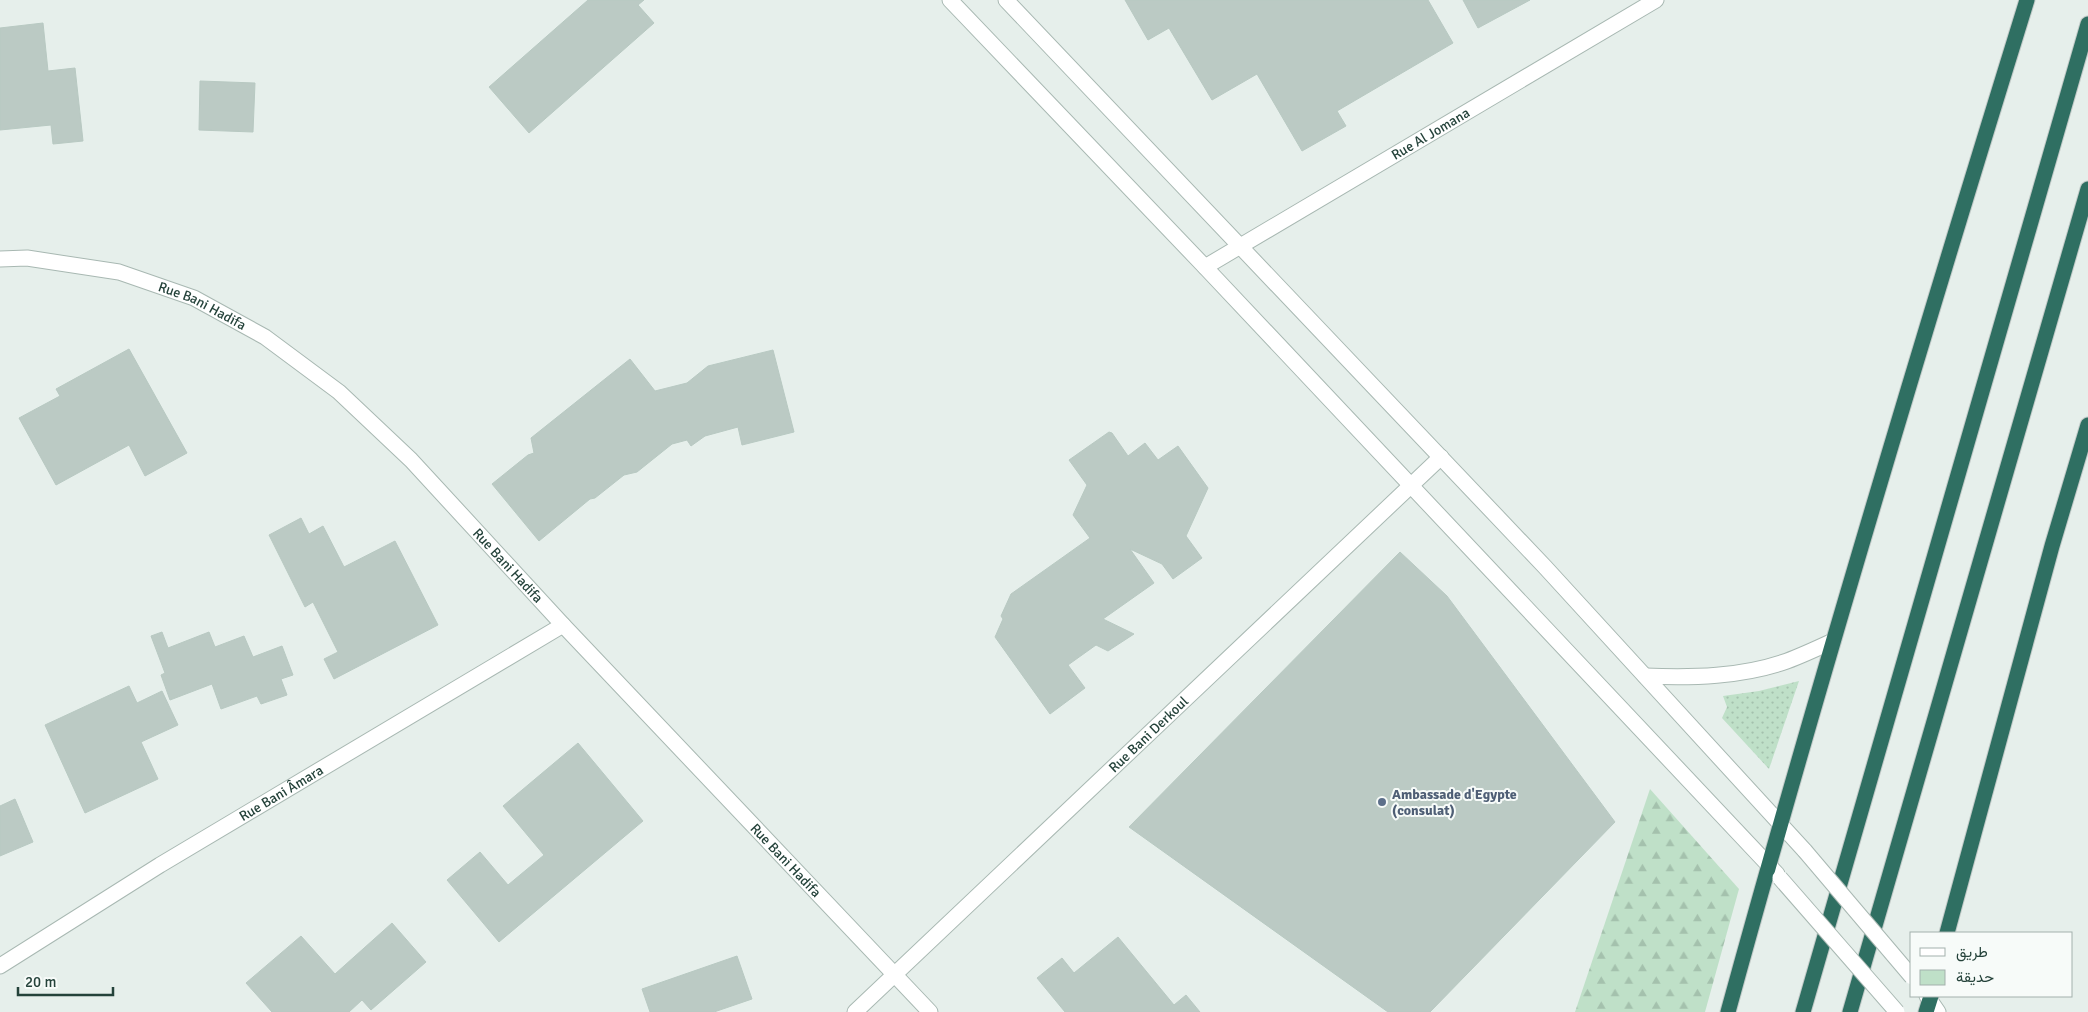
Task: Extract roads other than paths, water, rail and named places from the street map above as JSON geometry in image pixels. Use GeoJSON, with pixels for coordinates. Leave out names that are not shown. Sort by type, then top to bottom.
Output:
{"type":"FeatureCollection","features":[{"type":"Feature","properties":{"kind":"highway"},"geometry":{"type":"LineString","coordinates":[[1728,1012],[1768,865],[1917,356],[2027,0]]}},
{"type":"Feature","properties":{"kind":"highway"},"geometry":{"type":"LineString","coordinates":[[1803,1012],[2088,24]]}},
{"type":"Feature","properties":{"kind":"highway"},"geometry":{"type":"LineString","coordinates":[[1850,1012],[2088,189]]}},
{"type":"Feature","properties":{"kind":"highway"},"geometry":{"type":"LineString","coordinates":[[1947,932],[2050,555],[2088,425]]}},
{"type":"Feature","properties":{"kind":"street"},"geometry":{"type":"LineString","coordinates":[[950,0],[1412,485],[1768,865],[1897,1012]]}},
{"type":"Feature","properties":{"kind":"street"},"geometry":{"type":"LineString","coordinates":[[1006,0],[1441,457],[1645,676],[1805,851],[1910,975]]}},
{"type":"Feature","properties":{"kind":"street","name":"Rue Al Jomana"},"geometry":{"type":"LineString","coordinates":[[1205,267],[1656,0]]}},
{"type":"Feature","properties":{"kind":"street","name":"Rue Bani Hadifa"},"geometry":{"type":"LineString","coordinates":[[0,258],[27,258],[119,272],[194,298],[265,337],[339,392],[404,453],[930,1012]]}},
{"type":"Feature","properties":{"kind":"street","name":"Rue Bani Derkoul"},"geometry":{"type":"LineString","coordinates":[[855,1012],[1441,457]]}},
{"type":"Feature","properties":{"kind":"street","name":"Rue Bani Âmara"},"geometry":{"type":"LineString","coordinates":[[0,966],[160,865],[564,625]]}},
{"type":"Feature","properties":{"kind":"street"},"geometry":{"type":"LineString","coordinates":[[1645,676],[1685,677],[1736,674],[1786,662],[1833,641]]}},
{"type":"Feature","properties":{"kind":"place","name":"Ambassade d'Egypte (consulat)"},"geometry":{"type":"Point","coordinates":[1382,802]}}]}
